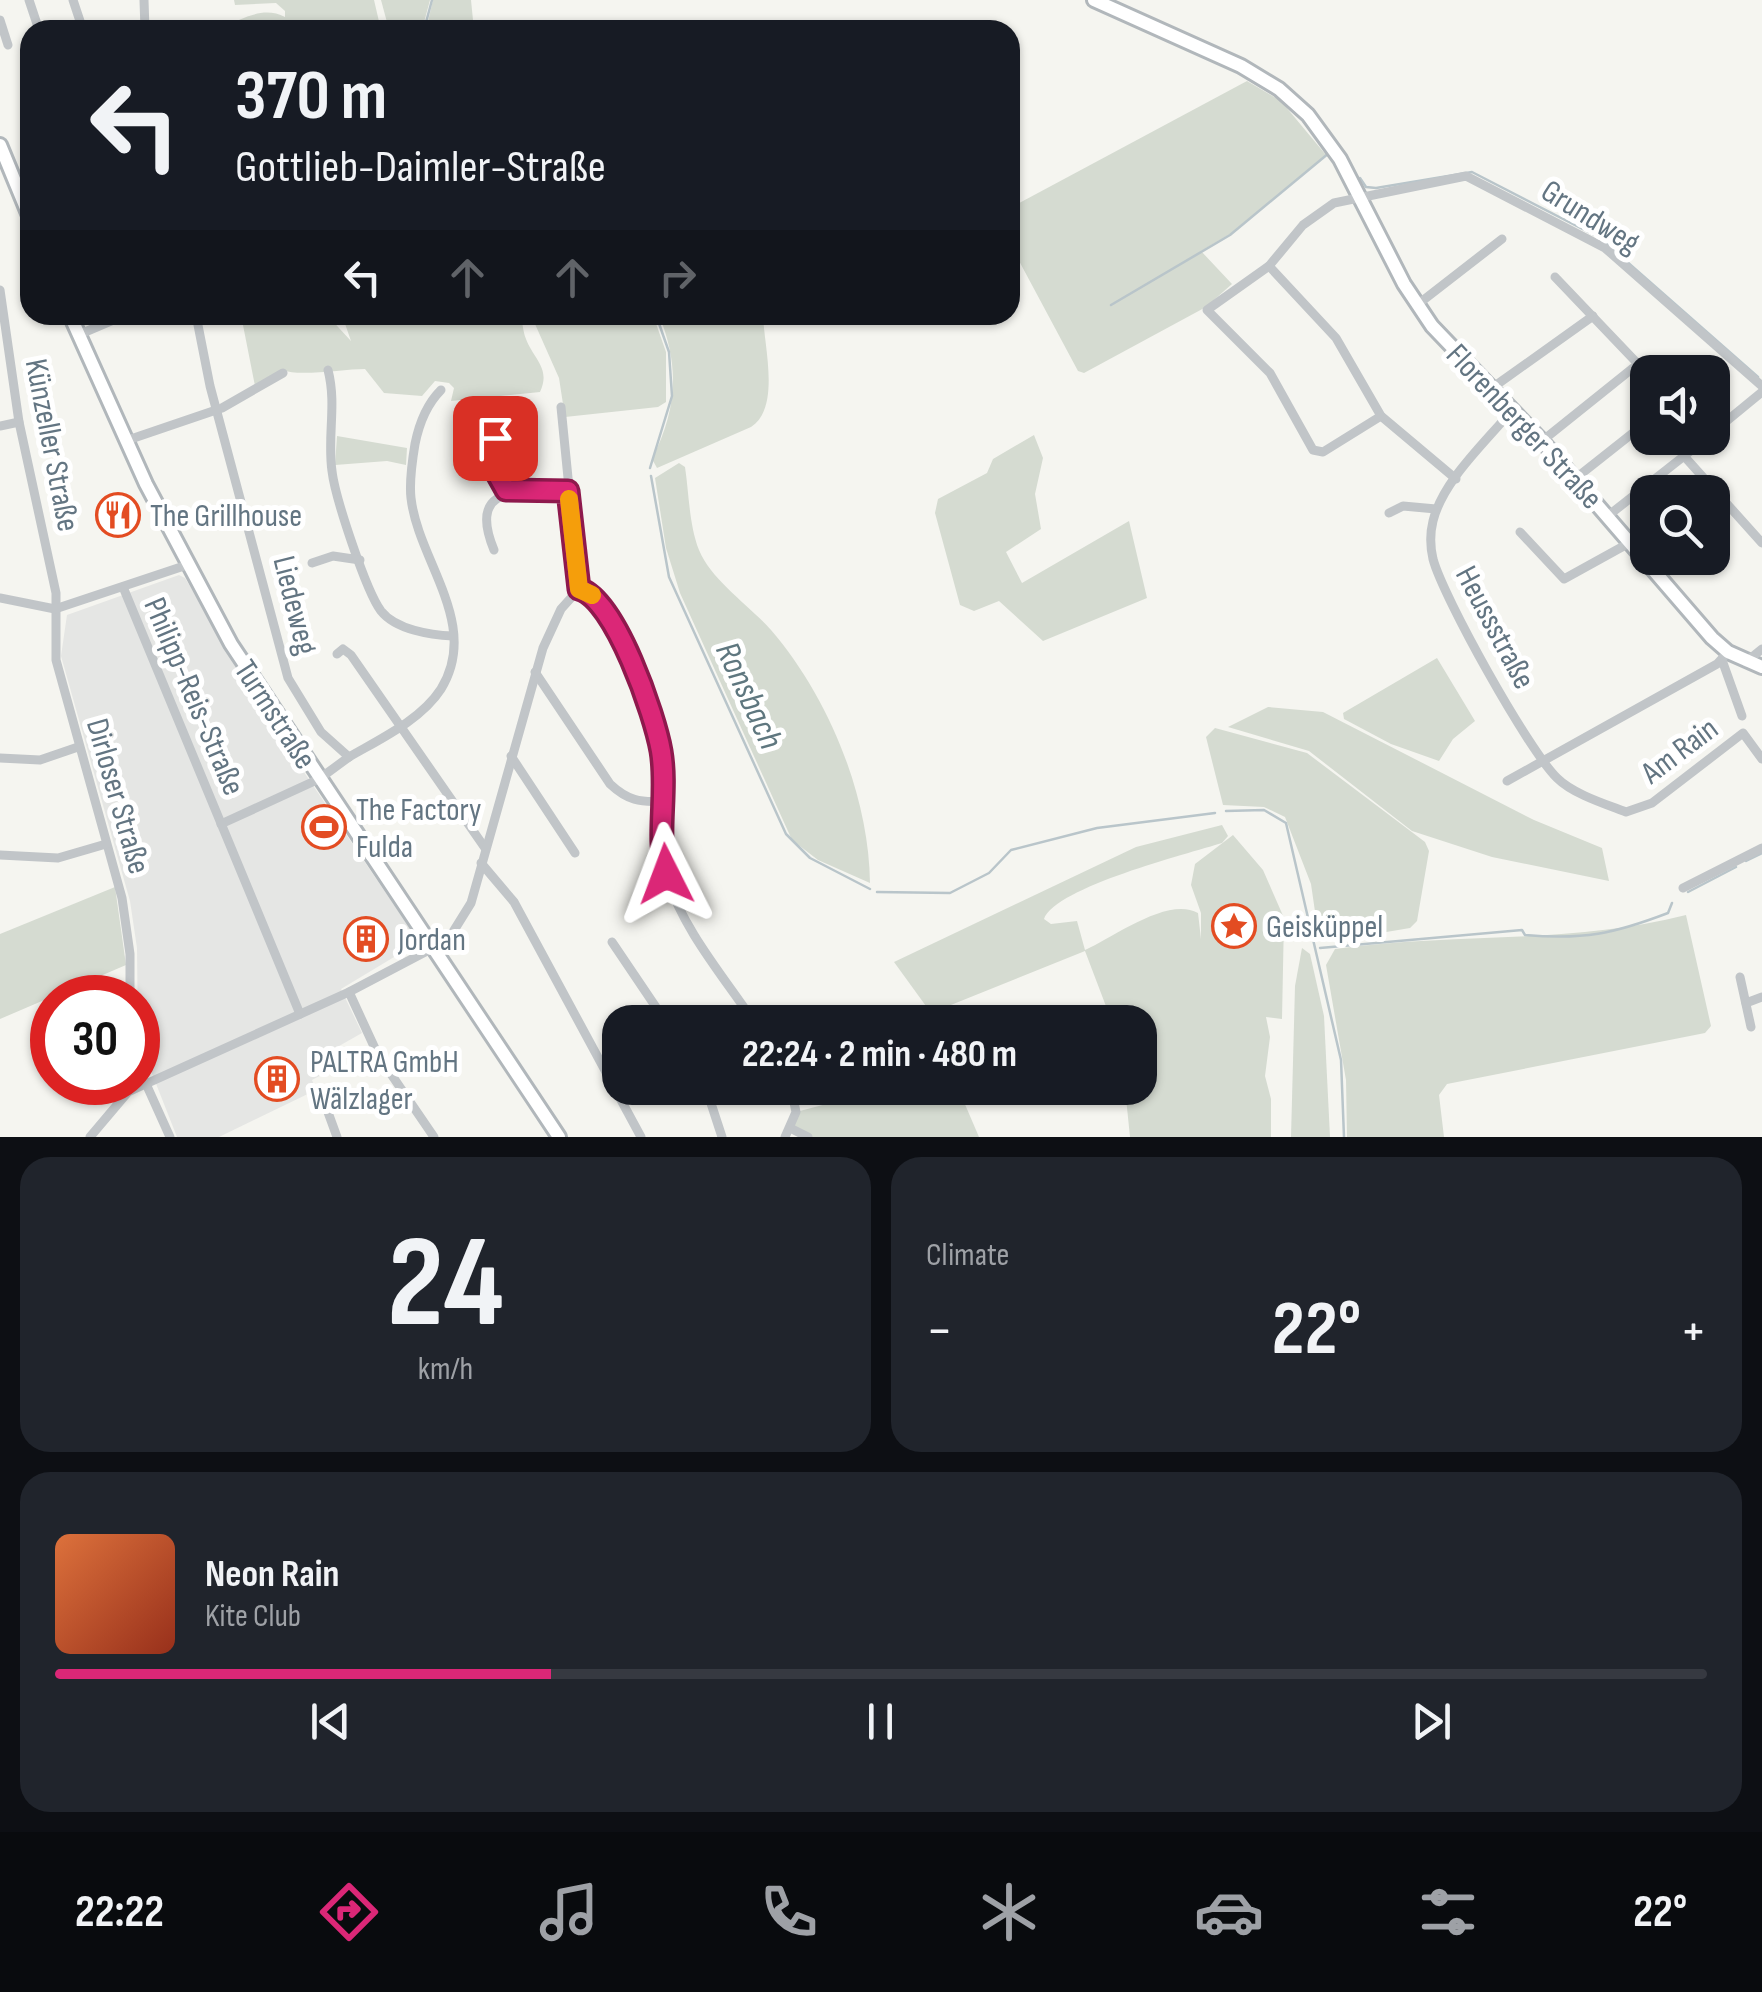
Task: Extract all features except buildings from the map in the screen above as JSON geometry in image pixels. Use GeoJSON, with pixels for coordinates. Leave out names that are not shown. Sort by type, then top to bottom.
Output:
{"type":"FeatureCollection","features":[{"type":"Feature","properties":{"kind":"main road","name":"Florenberger Straße"},"geometry":{"type":"LineString","coordinates":[[1094,0],[1267,81],[1308,115],[1346,170],[1418,305],[1630,541]]}},
{"type":"Feature","properties":{"kind":"main road"},"geometry":{"type":"LineString","coordinates":[[0,145],[20,194]]}},
{"type":"Feature","properties":{"kind":"main road","name":"Turmstraße"},"geometry":{"type":"LineString","coordinates":[[74,325],[125,441],[231,644],[319,779],[436,946],[506,1061],[559,1137]]}},
{"type":"Feature","properties":{"kind":"main road","name":"Florenberger Straße"},"geometry":{"type":"LineString","coordinates":[[1658,575],[1725,656],[1762,667]]}},
{"type":"Feature","properties":{"kind":"street"},"geometry":{"type":"LineString","coordinates":[[0,20],[8,45]]}},
{"type":"Feature","properties":{"kind":"street","name":"Grundweg"},"geometry":{"type":"LineString","coordinates":[[1382,416],[1323,452],[1309,446],[1270,373],[1207,310],[1268,266],[1322,209],[1358,196],[1452,176],[1480,180],[1606,248],[1762,389]]}},
{"type":"Feature","properties":{"kind":"street"},"geometry":{"type":"LineString","coordinates":[[1418,305],[1502,239]]}},
{"type":"Feature","properties":{"kind":"street"},"geometry":{"type":"LineString","coordinates":[[1268,266],[1336,338],[1382,416],[1456,479]]}},
{"type":"Feature","properties":{"kind":"street"},"geometry":{"type":"LineString","coordinates":[[1542,440],[1638,364],[1554,277]]}},
{"type":"Feature","properties":{"kind":"street","name":"Künzeller Straße"},"geometry":{"type":"LineString","coordinates":[[0,290],[19,422],[46,543],[55,609]]}},
{"type":"Feature","properties":{"kind":"street"},"geometry":{"type":"LineString","coordinates":[[1492,388],[1594,316]]}},
{"type":"Feature","properties":{"kind":"street"},"geometry":{"type":"LineString","coordinates":[[78,335],[102,325]]}},
{"type":"Feature","properties":{"kind":"street","name":"Liedeweg"},"geometry":{"type":"LineString","coordinates":[[198,325],[216,410],[288,678],[321,732],[349,757]]}},
{"type":"Feature","properties":{"kind":"street"},"geometry":{"type":"LineString","coordinates":[[328,370],[335,406],[331,468],[375,600],[387,616],[432,635],[454,636]]}},
{"type":"Feature","properties":{"kind":"street"},"geometry":{"type":"LineString","coordinates":[[125,441],[216,410],[283,372]]}},
{"type":"Feature","properties":{"kind":"street"},"geometry":{"type":"LineString","coordinates":[[1730,417],[1762,389]]}},
{"type":"Feature","properties":{"kind":"street"},"geometry":{"type":"LineString","coordinates":[[319,779],[402,726],[438,693],[448,675],[454,636],[450,610],[410,500],[418,429],[431,400],[441,390]]}},
{"type":"Feature","properties":{"kind":"street"},"geometry":{"type":"LineString","coordinates":[[160,1077],[349,992],[436,946],[461,925],[535,672],[555,620],[579,589],[562,407]]}},
{"type":"Feature","properties":{"kind":"street"},"geometry":{"type":"LineString","coordinates":[[1389,513],[1403,506],[1436,510],[1513,409]]}},
{"type":"Feature","properties":{"kind":"street"},"geometry":{"type":"LineString","coordinates":[[0,426],[19,422]]}},
{"type":"Feature","properties":{"kind":"street"},"geometry":{"type":"LineString","coordinates":[[1576,478],[1630,435]]}},
{"type":"Feature","properties":{"kind":"street"},"geometry":{"type":"LineString","coordinates":[[495,438],[496,472],[506,490]]}},
{"type":"Feature","properties":{"kind":"street"},"geometry":{"type":"LineString","coordinates":[[1608,516],[1684,456],[1762,543]]}},
{"type":"Feature","properties":{"kind":"street"},"geometry":{"type":"LineString","coordinates":[[494,550],[486,514],[491,502],[506,490],[568,491]]}},
{"type":"Feature","properties":{"kind":"street","name":"Heussstraße"},"geometry":{"type":"LineString","coordinates":[[1436,510],[1431,546],[1438,574],[1507,703],[1544,760]]}},
{"type":"Feature","properties":{"kind":"street"},"geometry":{"type":"LineString","coordinates":[[1520,532],[1564,580],[1630,543]]}},
{"type":"Feature","properties":{"kind":"street"},"geometry":{"type":"LineString","coordinates":[[312,563],[333,556],[360,560]]}},
{"type":"Feature","properties":{"kind":"street"},"geometry":{"type":"LineString","coordinates":[[0,598],[55,609],[187,565]]}},
{"type":"Feature","properties":{"kind":"street","name":"Philipp-Reis-Straße"},"geometry":{"type":"LineString","coordinates":[[123,588],[300,1014]]}},
{"type":"Feature","properties":{"kind":"street"},"geometry":{"type":"LineString","coordinates":[[579,589],[592,595],[614,626],[636,675],[661,752],[662,858],[670,887],[687,922],[743,1005]]}},
{"type":"Feature","properties":{"kind":"street","name":"Dirloser Straße"},"geometry":{"type":"LineString","coordinates":[[55,609],[56,660],[127,927],[129,975]]}},
{"type":"Feature","properties":{"kind":"street"},"geometry":{"type":"LineString","coordinates":[[1746,662],[1762,649]]}},
{"type":"Feature","properties":{"kind":"street"},"geometry":{"type":"LineString","coordinates":[[336,654],[344,650],[352,655],[485,848]]}},
{"type":"Feature","properties":{"kind":"street","name":"Am Rain"},"geometry":{"type":"LineString","coordinates":[[1507,781],[1725,656],[1743,724],[1762,759]]}},
{"type":"Feature","properties":{"kind":"street"},"geometry":{"type":"LineString","coordinates":[[535,672],[610,784],[624,797],[642,802],[664,801]]}},
{"type":"Feature","properties":{"kind":"street","name":"Am Rain"},"geometry":{"type":"LineString","coordinates":[[1544,760],[1558,780],[1611,806],[1634,812],[1743,724]]}},
{"type":"Feature","properties":{"kind":"street"},"geometry":{"type":"LineString","coordinates":[[0,758],[40,760],[78,746]]}},
{"type":"Feature","properties":{"kind":"street"},"geometry":{"type":"LineString","coordinates":[[511,756],[575,853]]}},
{"type":"Feature","properties":{"kind":"street","name":"Philipp-Reis-Straße"},"geometry":{"type":"LineString","coordinates":[[222,824],[319,779]]}},
{"type":"Feature","properties":{"kind":"street"},"geometry":{"type":"LineString","coordinates":[[0,856],[58,858],[106,844]]}},
{"type":"Feature","properties":{"kind":"street"},"geometry":{"type":"LineString","coordinates":[[1683,888],[1762,848]]}},
{"type":"Feature","properties":{"kind":"street"},"geometry":{"type":"LineString","coordinates":[[481,862],[514,902],[641,1137]]}},
{"type":"Feature","properties":{"kind":"street"},"geometry":{"type":"LineString","coordinates":[[612,942],[655,1005]]}},
{"type":"Feature","properties":{"kind":"street"},"geometry":{"type":"LineString","coordinates":[[1740,978],[1751,1027]]}},
{"type":"Feature","properties":{"kind":"street"},"geometry":{"type":"LineString","coordinates":[[349,992],[378,1055],[434,1137]]}},
{"type":"Feature","properties":{"kind":"street"},"geometry":{"type":"LineString","coordinates":[[1746,1003],[1762,996]]}},
{"type":"Feature","properties":{"kind":"street"},"geometry":{"type":"LineString","coordinates":[[325,1104],[337,1137]]}},
{"type":"Feature","properties":{"kind":"street"},"geometry":{"type":"LineString","coordinates":[[90,1137],[114,1105]]}},
{"type":"Feature","properties":{"kind":"street"},"geometry":{"type":"LineString","coordinates":[[155,1105],[170,1137]]}},
{"type":"Feature","properties":{"kind":"street"},"geometry":{"type":"LineString","coordinates":[[712,1105],[722,1137]]}},
{"type":"Feature","properties":{"kind":"street"},"geometry":{"type":"LineString","coordinates":[[795,1105],[796,1112],[788,1133],[808,1137]]}},
{"type":"Feature","properties":{"kind":"shaded area"},"geometry":{"type":"Polygon","coordinates":[[[234,0],[374,0],[379,20],[239,20],[262,13],[285,17],[285,11],[276,3],[235,5],[234,0]]]}},
{"type":"Feature","properties":{"kind":"shaded area"},"geometry":{"type":"Polygon","coordinates":[[[381,0],[430,0],[425,20],[386,20],[381,0]]]}},
{"type":"Feature","properties":{"kind":"shaded area"},"geometry":{"type":"Polygon","coordinates":[[[433,0],[471,0],[473,20],[428,20],[433,0]]]}},
{"type":"Feature","properties":{"kind":"shaded area"},"geometry":{"type":"Polygon","coordinates":[[[1247,81],[1281,101],[1326,155],[1230,234],[1201,251],[1232,284],[1206,307],[1084,373],[1078,371],[1020,263],[1020,203],[1247,81]]]}},
{"type":"Feature","properties":{"kind":"shaded area"},"geometry":{"type":"Polygon","coordinates":[[[243,325],[336,325],[351,341],[345,325],[522,325],[544,377],[540,392],[451,401],[454,388],[449,383],[435,381],[422,396],[384,393],[365,369],[310,373],[283,370],[255,386],[243,325]]]}},
{"type":"Feature","properties":{"kind":"shaded area"},"geometry":{"type":"Polygon","coordinates":[[[535,325],[657,325],[666,352],[666,402],[658,407],[565,417],[559,378],[535,325]]]}},
{"type":"Feature","properties":{"kind":"shaded area"},"geometry":{"type":"Polygon","coordinates":[[[663,325],[764,325],[768,391],[766,406],[751,427],[657,468],[652,459],[667,423],[673,388],[663,325]]]}},
{"type":"Feature","properties":{"kind":"shaded area"},"geometry":{"type":"Polygon","coordinates":[[[1034,435],[1043,458],[1035,494],[1041,529],[1006,552],[1022,583],[1129,521],[1147,598],[1043,641],[999,601],[974,611],[960,605],[935,513],[938,499],[987,473],[993,459],[1034,435]]]}},
{"type":"Feature","properties":{"kind":"shaded area"},"geometry":{"type":"Polygon","coordinates":[[[337,436],[407,448],[406,465],[387,461],[335,465],[337,436]]]}},
{"type":"Feature","properties":{"kind":"shaded area"},"geometry":{"type":"Polygon","coordinates":[[[679,463],[685,467],[693,530],[705,561],[792,656],[842,748],[862,816],[870,883],[818,860],[792,840],[680,593],[666,548],[655,478],[679,463]]]}},
{"type":"Feature","properties":{"kind":"shaded area"},"geometry":{"type":"Polygon","coordinates":[[[179,575],[185,578],[291,753],[419,942],[341,989],[362,1033],[332,1050],[340,1065],[312,1080],[316,1090],[219,1137],[177,1137],[160,1094],[160,975],[137,975],[130,901],[61,656],[67,615],[179,575]]]}},
{"type":"Feature","properties":{"kind":"shaded area"},"geometry":{"type":"Polygon","coordinates":[[[1437,658],[1475,721],[1453,739],[1439,761],[1391,744],[1344,719],[1343,713],[1437,658]]]}},
{"type":"Feature","properties":{"kind":"shaded area"},"geometry":{"type":"Polygon","coordinates":[[[1268,707],[1323,712],[1534,820],[1602,848],[1609,881],[1492,857],[1412,831],[1309,751],[1228,727],[1268,707]]]}},
{"type":"Feature","properties":{"kind":"shaded area"},"geometry":{"type":"Polygon","coordinates":[[[1215,728],[1307,753],[1425,842],[1429,851],[1417,921],[1410,928],[1333,941],[1319,939],[1311,884],[1285,817],[1264,807],[1223,805],[1206,737],[1215,728]]]}},
{"type":"Feature","properties":{"kind":"shaded area"},"geometry":{"type":"Polygon","coordinates":[[[1222,825],[1228,836],[1222,843],[1096,884],[1054,907],[1044,919],[1051,924],[1077,921],[1085,950],[1141,920],[1186,909],[1198,913],[1201,939],[1201,913],[1191,885],[1195,864],[1233,835],[1263,870],[1284,918],[1282,1019],[1266,1017],[1270,1037],[1265,1076],[1271,1099],[1271,1137],[1130,1137],[1127,1105],[1157,1105],[1157,1005],[1106,1005],[1085,951],[951,1005],[925,1005],[894,962],[1136,847],[1222,825]]]}},
{"type":"Feature","properties":{"kind":"shaded area"},"geometry":{"type":"Polygon","coordinates":[[[115,887],[126,965],[103,975],[30,975],[30,1006],[0,1019],[0,934],[115,887]]]}},
{"type":"Feature","properties":{"kind":"shaded area"},"geometry":{"type":"Polygon","coordinates":[[[1686,915],[1711,1026],[1705,1033],[1447,1084],[1439,1095],[1444,1137],[1347,1137],[1346,1080],[1326,965],[1335,949],[1599,931],[1686,915]]]}},
{"type":"Feature","properties":{"kind":"shaded area"},"geometry":{"type":"Polygon","coordinates":[[[1302,948],[1310,954],[1324,1016],[1330,1137],[1291,1137],[1295,986],[1302,948]]]}},
{"type":"Feature","properties":{"kind":"shaded area"},"geometry":{"type":"Polygon","coordinates":[[[823,1105],[965,1105],[979,1137],[809,1137],[792,1129],[796,1112],[823,1105]]]}},
{"type":"Feature","properties":{"kind":"waterway","name":"Ronsbach"},"geometry":{"type":"LineString","coordinates":[[427,20],[432,0]]}},
{"type":"Feature","properties":{"kind":"waterway"},"geometry":{"type":"LineString","coordinates":[[1111,305],[1230,235],[1329,153]]}},
{"type":"Feature","properties":{"kind":"waterway"},"geometry":{"type":"LineString","coordinates":[[1360,178],[1366,187],[1376,188],[1472,172],[1600,238],[1758,377]]}},
{"type":"Feature","properties":{"kind":"waterway","name":"Ronsbach"},"geometry":{"type":"LineString","coordinates":[[650,468],[672,396],[669,352],[660,325]]}},
{"type":"Feature","properties":{"kind":"waterway","name":"Ronsbach"},"geometry":{"type":"LineString","coordinates":[[651,476],[669,577],[786,834],[810,858],[870,889]]}},
{"type":"Feature","properties":{"kind":"waterway","name":"Ronsbach"},"geometry":{"type":"LineString","coordinates":[[1226,811],[1264,810],[1286,823],[1341,1060],[1344,1137]]}},
{"type":"Feature","properties":{"kind":"waterway","name":"Ronsbach"},"geometry":{"type":"LineString","coordinates":[[877,892],[950,893],[989,873],[1011,850],[1097,828],[1215,813]]}},
{"type":"Feature","properties":{"kind":"waterway"},"geometry":{"type":"LineString","coordinates":[[1746,861],[1762,853]]}},
{"type":"Feature","properties":{"kind":"waterway"},"geometry":{"type":"LineString","coordinates":[[1688,892],[1736,867]]}},
{"type":"Feature","properties":{"kind":"waterway"},"geometry":{"type":"LineString","coordinates":[[1320,948],[1522,930],[1525,935],[1598,934],[1668,913],[1672,903]]}},
{"type":"Feature","properties":{"kind":"slow traffic"},"geometry":{"type":"LineString","coordinates":[[569,499],[579,589],[592,595]]}},
{"type":"Feature","properties":{"kind":"place","name":"The Grillhouse"},"geometry":{"type":"Point","coordinates":[118,515]}},
{"type":"Feature","properties":{"kind":"place","name":"The Factory Fulda"},"geometry":{"type":"Point","coordinates":[324,827]}},
{"type":"Feature","properties":{"kind":"place","name":"Geisküppel"},"geometry":{"type":"Point","coordinates":[1234,926]}},
{"type":"Feature","properties":{"kind":"place","name":"Jordan"},"geometry":{"type":"Point","coordinates":[366,939]}},
{"type":"Feature","properties":{"kind":"place","name":"PALTRA GmbH Wälzlager"},"geometry":{"type":"Point","coordinates":[277,1079]}},
{"type":"Feature","properties":{"kind":"route"},"geometry":{"type":"LineString","coordinates":[[495,438],[496,472],[506,490],[513,494],[568,491],[580,571],[579,589],[592,595],[614,626],[650,709],[661,752],[662,858],[666,874]]}}]}
